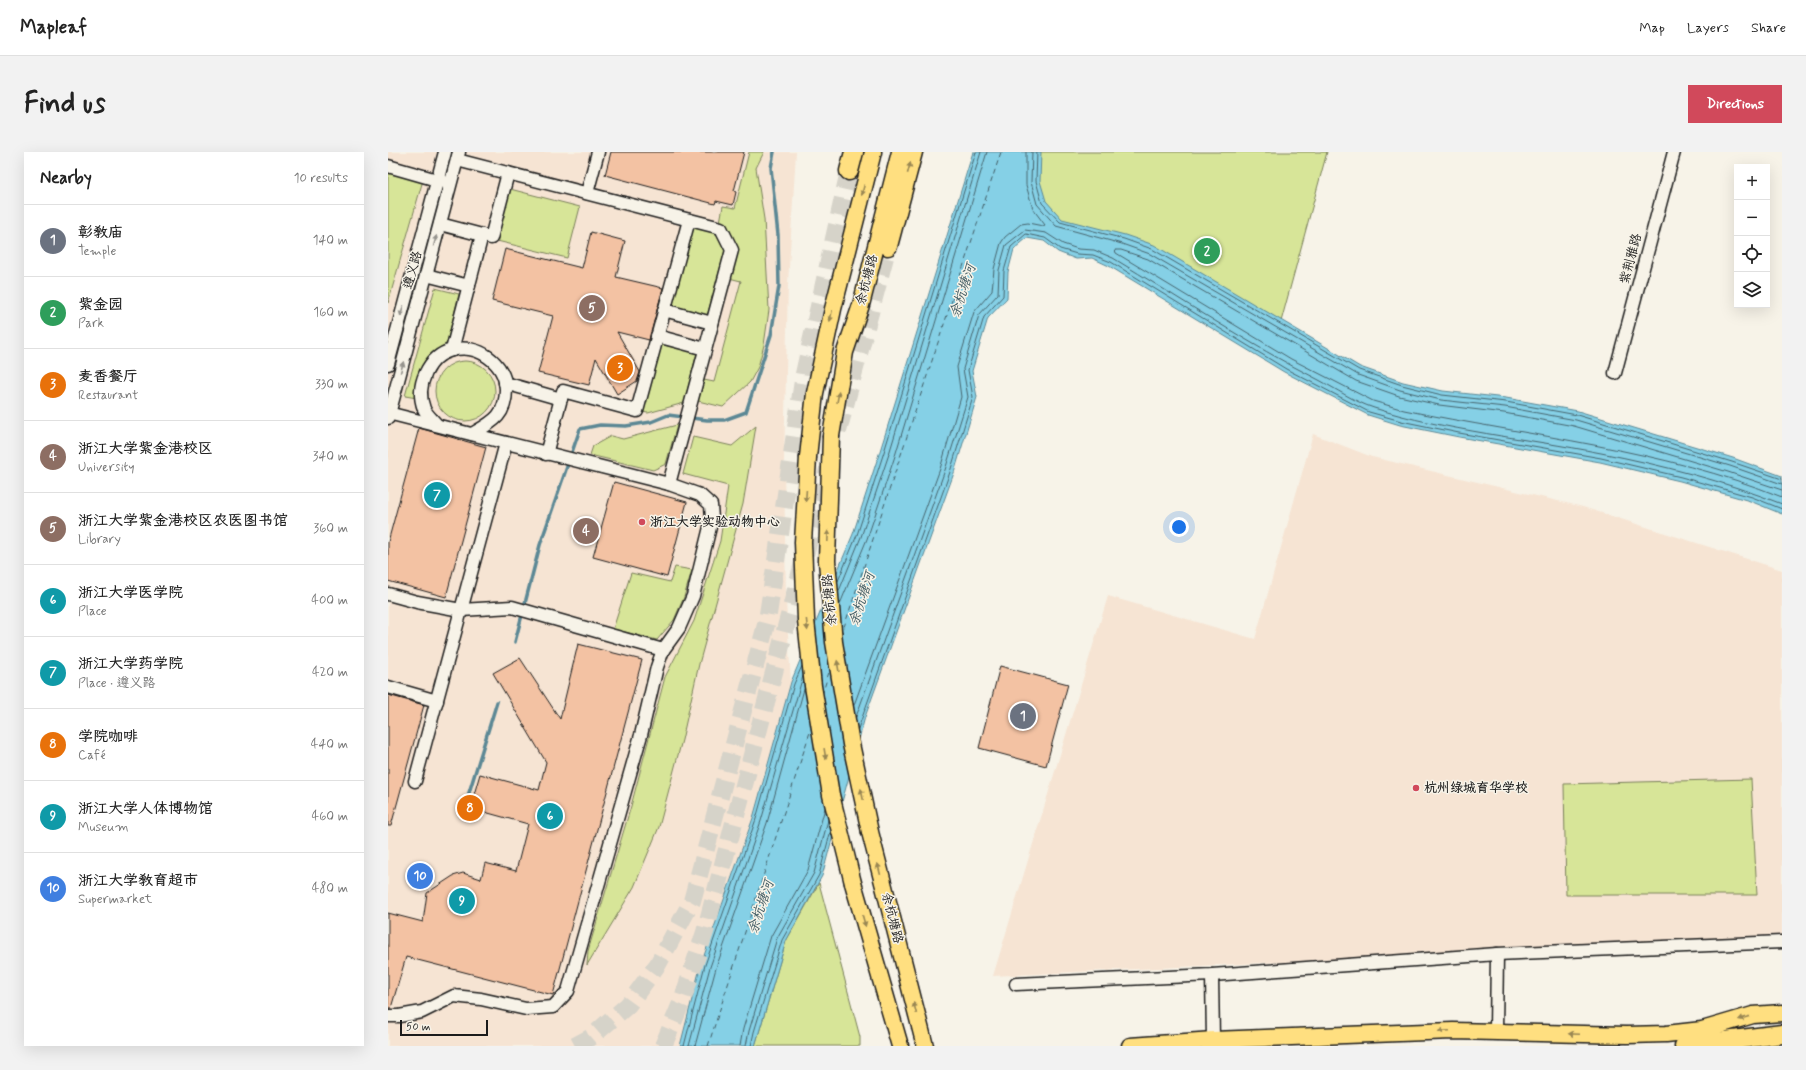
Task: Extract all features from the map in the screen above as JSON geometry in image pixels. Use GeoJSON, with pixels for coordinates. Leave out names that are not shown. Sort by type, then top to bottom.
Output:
{"type":"FeatureCollection","features":[{"type":"Feature","properties":{"kind":"highway"},"geometry":{"type":"LineString","coordinates":[[849,170],[854,152]]}},
{"type":"Feature","properties":{"kind":"highway"},"geometry":{"type":"LineString","coordinates":[[888,246],[913,152]]}},
{"type":"Feature","properties":{"kind":"highway"},"geometry":{"type":"LineString","coordinates":[[1731,1039],[1782,1021]]}},
{"type":"Feature","properties":{"kind":"highway"},"geometry":{"type":"LineString","coordinates":[[1684,1046],[1731,1039],[1782,1034]]}},
{"type":"Feature","properties":{"kind":"main road","name":"余杭塘路"},"geometry":{"type":"LineString","coordinates":[[873,152],[833,309],[815,393],[808,457],[803,542],[806,620],[813,686],[831,794],[853,883],[900,1046]]}},
{"type":"Feature","properties":{"kind":"main road","name":"余杭塘路"},"geometry":{"type":"LineString","coordinates":[[900,152],[861,305],[845,352],[831,436],[827,561],[834,642],[851,744],[870,832],[925,1046]]}},
{"type":"Feature","properties":{"kind":"main road"},"geometry":{"type":"LineString","coordinates":[[1130,1046],[1213,1040],[1453,1031],[1627,1035],[1666,1034],[1702,1030],[1753,1015],[1782,1013]]}},
{"type":"Feature","properties":{"kind":"street","name":"遵义路"},"geometry":{"type":"LineString","coordinates":[[388,364],[445,152]]}},
{"type":"Feature","properties":{"kind":"street"},"geometry":{"type":"LineString","coordinates":[[587,193],[598,152]]}},
{"type":"Feature","properties":{"kind":"street","name":"紫荆雅路"},"geometry":{"type":"LineString","coordinates":[[1616,374],[1674,152]]}},
{"type":"Feature","properties":{"kind":"street","name":"遵义路"},"geometry":{"type":"LineString","coordinates":[[388,415],[458,156]]}},
{"type":"Feature","properties":{"kind":"street"},"geometry":{"type":"LineString","coordinates":[[458,156],[508,173],[721,228],[732,250],[669,484]]}},
{"type":"Feature","properties":{"kind":"street"},"geometry":{"type":"LineString","coordinates":[[388,166],[451,184]]}},
{"type":"Feature","properties":{"kind":"street"},"geometry":{"type":"LineString","coordinates":[[440,224],[491,238],[508,173]]}},
{"type":"Feature","properties":{"kind":"street"},"geometry":{"type":"LineString","coordinates":[[551,455],[563,391],[636,411],[689,220]]}},
{"type":"Feature","properties":{"kind":"street"},"geometry":{"type":"LineString","coordinates":[[452,350],[482,235]]}},
{"type":"Feature","properties":{"kind":"street"},"geometry":{"type":"LineString","coordinates":[[426,275],[469,286]]}},
{"type":"Feature","properties":{"kind":"street"},"geometry":{"type":"LineString","coordinates":[[664,310],[712,323]]}},
{"type":"Feature","properties":{"kind":"street"},"geometry":{"type":"LineString","coordinates":[[657,336],[705,349]]}},
{"type":"Feature","properties":{"kind":"street"},"geometry":{"type":"LineString","coordinates":[[437,425],[424,409],[420,391],[425,373],[436,358],[452,350],[475,350],[494,360],[505,380],[506,402],[495,421],[472,434]]}},
{"type":"Feature","properties":{"kind":"street"},"geometry":{"type":"LineString","coordinates":[[505,383],[561,399]]}},
{"type":"Feature","properties":{"kind":"street"},"geometry":{"type":"LineString","coordinates":[[388,415],[437,425],[669,484],[700,495],[711,505],[712,519],[692,596],[680,628],[663,650],[657,667],[641,735],[568,991],[553,1007],[526,1009],[481,999],[454,996],[422,1012],[388,1016]]}},
{"type":"Feature","properties":{"kind":"street"},"geometry":{"type":"LineString","coordinates":[[416,781],[506,443]]}},
{"type":"Feature","properties":{"kind":"street"},"geometry":{"type":"LineString","coordinates":[[388,594],[417,602],[461,610],[512,607],[663,650]]}},
{"type":"Feature","properties":{"kind":"street"},"geometry":{"type":"LineString","coordinates":[[388,687],[437,701]]}},
{"type":"Feature","properties":{"kind":"street"},"geometry":{"type":"LineString","coordinates":[[1016,984],[1212,975],[1497,954],[1782,942]]}},
{"type":"Feature","properties":{"kind":"street"},"geometry":{"type":"LineString","coordinates":[[1496,1031],[1497,954]]}},
{"type":"Feature","properties":{"kind":"street"},"geometry":{"type":"LineString","coordinates":[[1212,975],[1213,1040]]}},
{"type":"Feature","properties":{"kind":"shaded area"},"geometry":{"type":"Polygon","coordinates":[[[388,152],[796,152],[788,284],[784,462],[786,601],[791,682],[753,818],[701,964],[680,1046],[388,1046],[388,152]]]}},
{"type":"Feature","properties":{"kind":"shaded area","name":"杭州绿城育华学校"},"geometry":{"type":"Polygon","coordinates":[[[1313,434],[1372,457],[1583,507],[1782,570],[1782,938],[993,976],[1108,596],[1255,639],[1313,434]]]}},
{"type":"Feature","properties":{"kind":"green space"},"geometry":{"type":"Polygon","coordinates":[[[749,152],[764,152],[756,168],[764,219],[769,310],[764,345],[758,367],[750,382],[723,407],[698,401],[704,380],[714,382],[741,281],[729,278],[736,250],[720,222],[723,206],[735,208],[749,152]]]}},
{"type":"Feature","properties":{"kind":"green space"},"geometry":{"type":"Polygon","coordinates":[[[1028,152],[1327,152],[1279,329],[1054,223],[1017,184],[1028,152]]]}},
{"type":"Feature","properties":{"kind":"green space"},"geometry":{"type":"Polygon","coordinates":[[[388,170],[423,180],[388,303],[388,170]]]}},
{"type":"Feature","properties":{"kind":"green space"},"geometry":{"type":"Polygon","coordinates":[[[510,189],[580,207],[567,258],[497,241],[510,189]]]}},
{"type":"Feature","properties":{"kind":"green space"},"geometry":{"type":"Polygon","coordinates":[[[692,225],[718,233],[726,247],[707,316],[670,306],[692,225]]]}},
{"type":"Feature","properties":{"kind":"green space"},"geometry":{"type":"Polygon","coordinates":[[[435,288],[459,294],[447,343],[430,356],[420,372],[417,398],[405,396],[435,288]]]}},
{"type":"Feature","properties":{"kind":"green space"},"geometry":{"type":"Polygon","coordinates":[[[660,344],[697,353],[684,403],[648,413],[641,412],[660,344]]]}},
{"type":"Feature","properties":{"kind":"green space"},"geometry":{"type":"Polygon","coordinates":[[[459,361],[471,361],[482,366],[490,374],[495,385],[493,403],[482,416],[471,421],[459,421],[448,416],[440,408],[435,397],[435,385],[440,374],[448,366],[459,361]]]}},
{"type":"Feature","properties":{"kind":"green space"},"geometry":{"type":"Polygon","coordinates":[[[677,425],[666,464],[653,470],[590,455],[593,446],[611,436],[623,439],[677,425]]]}},
{"type":"Feature","properties":{"kind":"green space"},"geometry":{"type":"Polygon","coordinates":[[[756,426],[743,504],[699,664],[682,740],[659,827],[634,887],[587,965],[588,951],[631,806],[665,677],[694,621],[720,541],[728,486],[683,474],[693,437],[732,446],[756,426]]]}},
{"type":"Feature","properties":{"kind":"green space"},"geometry":{"type":"Polygon","coordinates":[[[675,567],[692,570],[684,597],[674,620],[657,640],[613,629],[631,573],[670,582],[675,567]]]}},
{"type":"Feature","properties":{"kind":"green space"},"geometry":{"type":"Polygon","coordinates":[[[1751,779],[1757,895],[1566,895],[1564,784],[1751,779]]]}},
{"type":"Feature","properties":{"kind":"green space"},"geometry":{"type":"Polygon","coordinates":[[[819,883],[860,1037],[860,1046],[755,1046],[786,941],[819,883]]]}},
{"type":"Feature","properties":{"kind":"water","name":"余杭塘河"},"geometry":{"type":"Polygon","coordinates":[[[973,152],[1041,152],[1040,181],[1046,201],[1062,219],[1125,235],[1154,245],[1360,367],[1403,382],[1443,391],[1506,398],[1578,411],[1733,458],[1782,476],[1782,514],[1750,501],[1680,481],[1600,462],[1400,425],[1368,415],[1284,372],[1109,266],[1092,258],[1076,259],[1058,252],[1044,241],[1027,238],[1014,249],[1008,272],[1007,298],[988,318],[972,371],[977,397],[954,473],[865,717],[822,876],[786,941],[755,1046],[680,1046],[701,964],[753,818],[791,682],[853,534],[973,152]]]}},
{"type":"Feature","properties":{"kind":"building"},"geometry":{"type":"Polygon","coordinates":[[[611,152],[744,152],[734,191],[736,192],[733,205],[716,201],[715,204],[605,175],[611,152]]]}},
{"type":"Feature","properties":{"kind":"building"},"geometry":{"type":"Polygon","coordinates":[[[591,232],[625,241],[616,277],[663,288],[649,340],[617,332],[640,372],[637,381],[617,394],[596,358],[589,385],[538,373],[553,316],[492,301],[505,249],[582,268],[591,232]]]}},
{"type":"Feature","properties":{"kind":"building"},"geometry":{"type":"Polygon","coordinates":[[[419,428],[486,447],[446,597],[388,581],[388,542],[419,428]]]}},
{"type":"Feature","properties":{"kind":"building","name":"浙江大学实验动物中心"},"geometry":{"type":"Polygon","coordinates":[[[614,482],[687,502],[667,577],[593,557],[614,482]]]}},
{"type":"Feature","properties":{"kind":"building"},"geometry":{"type":"Polygon","coordinates":[[[578,644],[642,660],[553,995],[406,957],[391,1008],[388,1008],[388,913],[423,922],[427,893],[453,876],[463,873],[481,879],[485,863],[516,871],[528,824],[470,808],[480,774],[539,790],[546,762],[493,673],[520,658],[560,719],[578,644]]]}},
{"type":"Feature","properties":{"kind":"building"},"geometry":{"type":"Polygon","coordinates":[[[1000,666],[1068,684],[1046,766],[979,748],[1000,666]]]}},
{"type":"Feature","properties":{"kind":"building"},"geometry":{"type":"Polygon","coordinates":[[[388,695],[424,705],[391,826],[388,826],[388,695]]]}},
{"type":"Feature","properties":{"kind":"waterway"},"geometry":{"type":"LineString","coordinates":[[515,642],[540,545],[580,429],[600,425],[626,426],[651,422],[668,415],[707,420],[724,420],[746,412],[771,335],[779,286],[778,235],[771,168],[774,152]]}},
{"type":"Feature","properties":{"kind":"waterway"},"geometry":{"type":"LineString","coordinates":[[467,799],[497,702]]}},
{"type":"Feature","properties":{"kind":"ferry route"},"geometry":{"type":"LineString","coordinates":[[841,636],[1001,152]]}},
{"type":"Feature","properties":{"kind":"ferry route"},"geometry":{"type":"LineString","coordinates":[[822,695],[830,669]]}},
{"type":"Feature","properties":{"kind":"ferry route"},"geometry":{"type":"LineString","coordinates":[[708,1046],[812,726]]}},
{"type":"Feature","properties":{"kind":"tunnel"},"geometry":{"type":"LineString","coordinates":[[575,1046],[590,1038],[628,1005],[658,964],[692,901],[767,621],[804,374],[849,171]]}},
{"type":"Feature","properties":{"kind":"tunnel"},"geometry":{"type":"LineString","coordinates":[[838,431],[888,246]]}},
{"type":"Feature","properties":{"kind":"tunnel"},"geometry":{"type":"LineString","coordinates":[[663,1046],[682,1001],[705,932],[828,469]]}},
{"type":"Feature","properties":{"kind":"place","name":"紫金园"},"geometry":{"type":"Point","coordinates":[1207,251]}},
{"type":"Feature","properties":{"kind":"place","name":"浙江大学紫金港校区农医图书馆"},"geometry":{"type":"Point","coordinates":[592,308]}},
{"type":"Feature","properties":{"kind":"place","name":"麦香餐厅"},"geometry":{"type":"Point","coordinates":[620,368]}},
{"type":"Feature","properties":{"kind":"place","name":"浙江大学药学院"},"geometry":{"type":"Point","coordinates":[437,495]}},
{"type":"Feature","properties":{"kind":"place","name":"浙江大学实验动物中心"},"geometry":{"type":"Point","coordinates":[642,522]}},
{"type":"Feature","properties":{"kind":"place","name":"浙江大学紫金港校区"},"geometry":{"type":"Point","coordinates":[586,531]}},
{"type":"Feature","properties":{"kind":"place","name":"彰教庙"},"geometry":{"type":"Point","coordinates":[1023,716]}},
{"type":"Feature","properties":{"kind":"place","name":"杭州绿城育华学校"},"geometry":{"type":"Point","coordinates":[1416,788]}},
{"type":"Feature","properties":{"kind":"place","name":"学院咖啡"},"geometry":{"type":"Point","coordinates":[470,808]}},
{"type":"Feature","properties":{"kind":"place","name":"浙江大学医学院"},"geometry":{"type":"Point","coordinates":[550,816]}},
{"type":"Feature","properties":{"kind":"place","name":"浙江大学教育超市"},"geometry":{"type":"Point","coordinates":[420,876]}},
{"type":"Feature","properties":{"kind":"place","name":"浙江大学人体博物馆"},"geometry":{"type":"Point","coordinates":[462,901]}}]}
